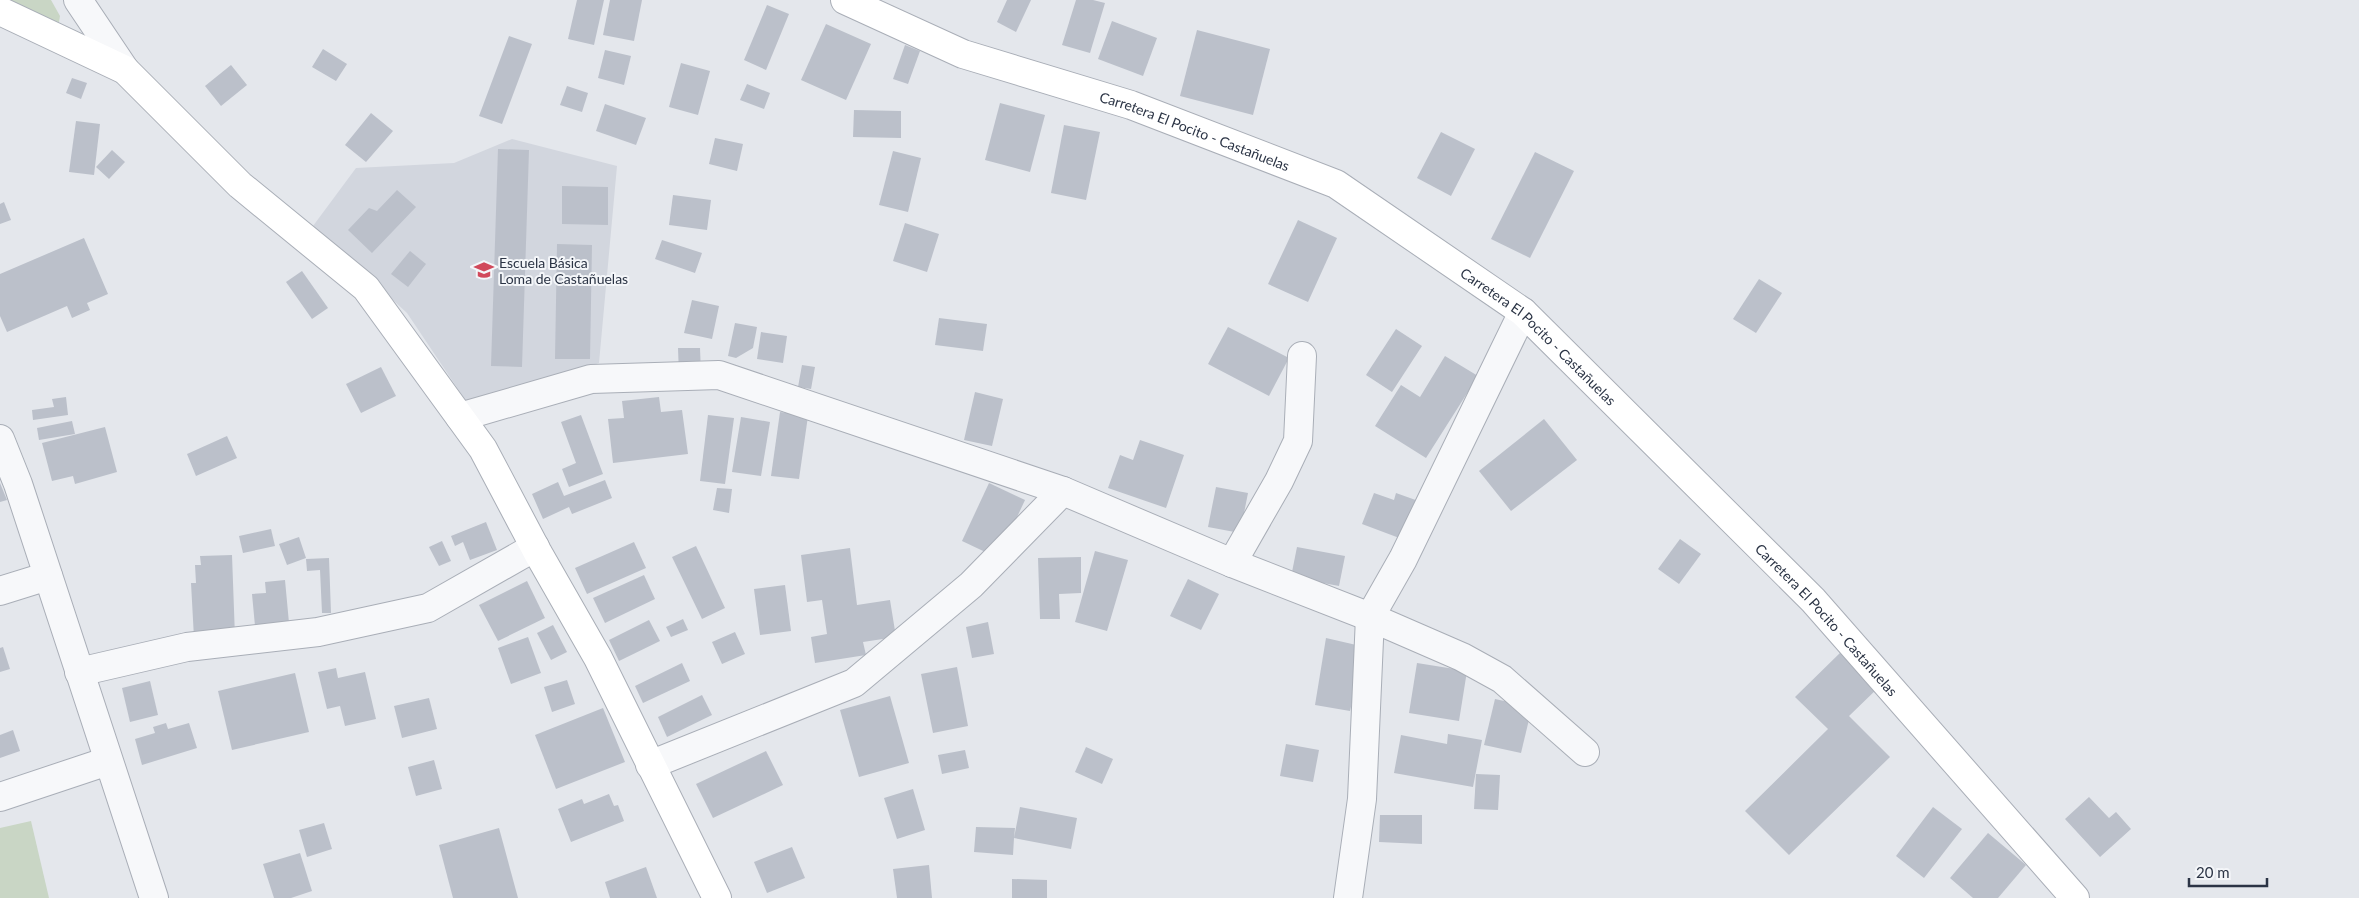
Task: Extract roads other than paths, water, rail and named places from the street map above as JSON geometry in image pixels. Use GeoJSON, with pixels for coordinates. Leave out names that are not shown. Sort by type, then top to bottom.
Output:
{"type":"FeatureCollection","features":[{"type":"Feature","properties":{"kind":"main road","name":"Carretera El Pocito - Castañuelas"},"geometry":{"type":"LineString","coordinates":[[845,0],[964,54],[1131,105],[1336,184],[1523,312],[1813,600],[2075,898]]}},
{"type":"Feature","properties":{"kind":"main road"},"geometry":{"type":"LineString","coordinates":[[0,11],[125,70],[240,185],[366,288],[483,449],[535,548],[598,658],[717,898]]}},
{"type":"Feature","properties":{"kind":"street"},"geometry":{"type":"LineString","coordinates":[[78,0],[125,70]]}},
{"type":"Feature","properties":{"kind":"street"},"geometry":{"type":"LineString","coordinates":[[1348,898],[1362,799],[1370,617],[1403,559],[1523,312]]}},
{"type":"Feature","properties":{"kind":"street"},"geometry":{"type":"LineString","coordinates":[[1232,563],[1279,481],[1298,441],[1302,356]]}},
{"type":"Feature","properties":{"kind":"street"},"geometry":{"type":"LineString","coordinates":[[460,417],[591,379],[719,375],[1063,491],[1232,563],[1370,617],[1462,658],[1502,679],[1585,752]]}},
{"type":"Feature","properties":{"kind":"street"},"geometry":{"type":"LineString","coordinates":[[0,439],[18,484],[154,898]]}},
{"type":"Feature","properties":{"kind":"street"},"geometry":{"type":"LineString","coordinates":[[650,765],[854,683],[971,585],[1063,491]]}},
{"type":"Feature","properties":{"kind":"street"},"geometry":{"type":"LineString","coordinates":[[79,672],[187,647],[318,632],[428,608],[535,548]]}},
{"type":"Feature","properties":{"kind":"street"},"geometry":{"type":"LineString","coordinates":[[0,591],[48,576]]}},
{"type":"Feature","properties":{"kind":"street"},"geometry":{"type":"LineString","coordinates":[[0,797],[108,761]]}},
{"type":"Feature","properties":{"kind":"place","name":"Escuela Básica Loma de Castañuelas"},"geometry":{"type":"Point","coordinates":[484,270]}}]}
